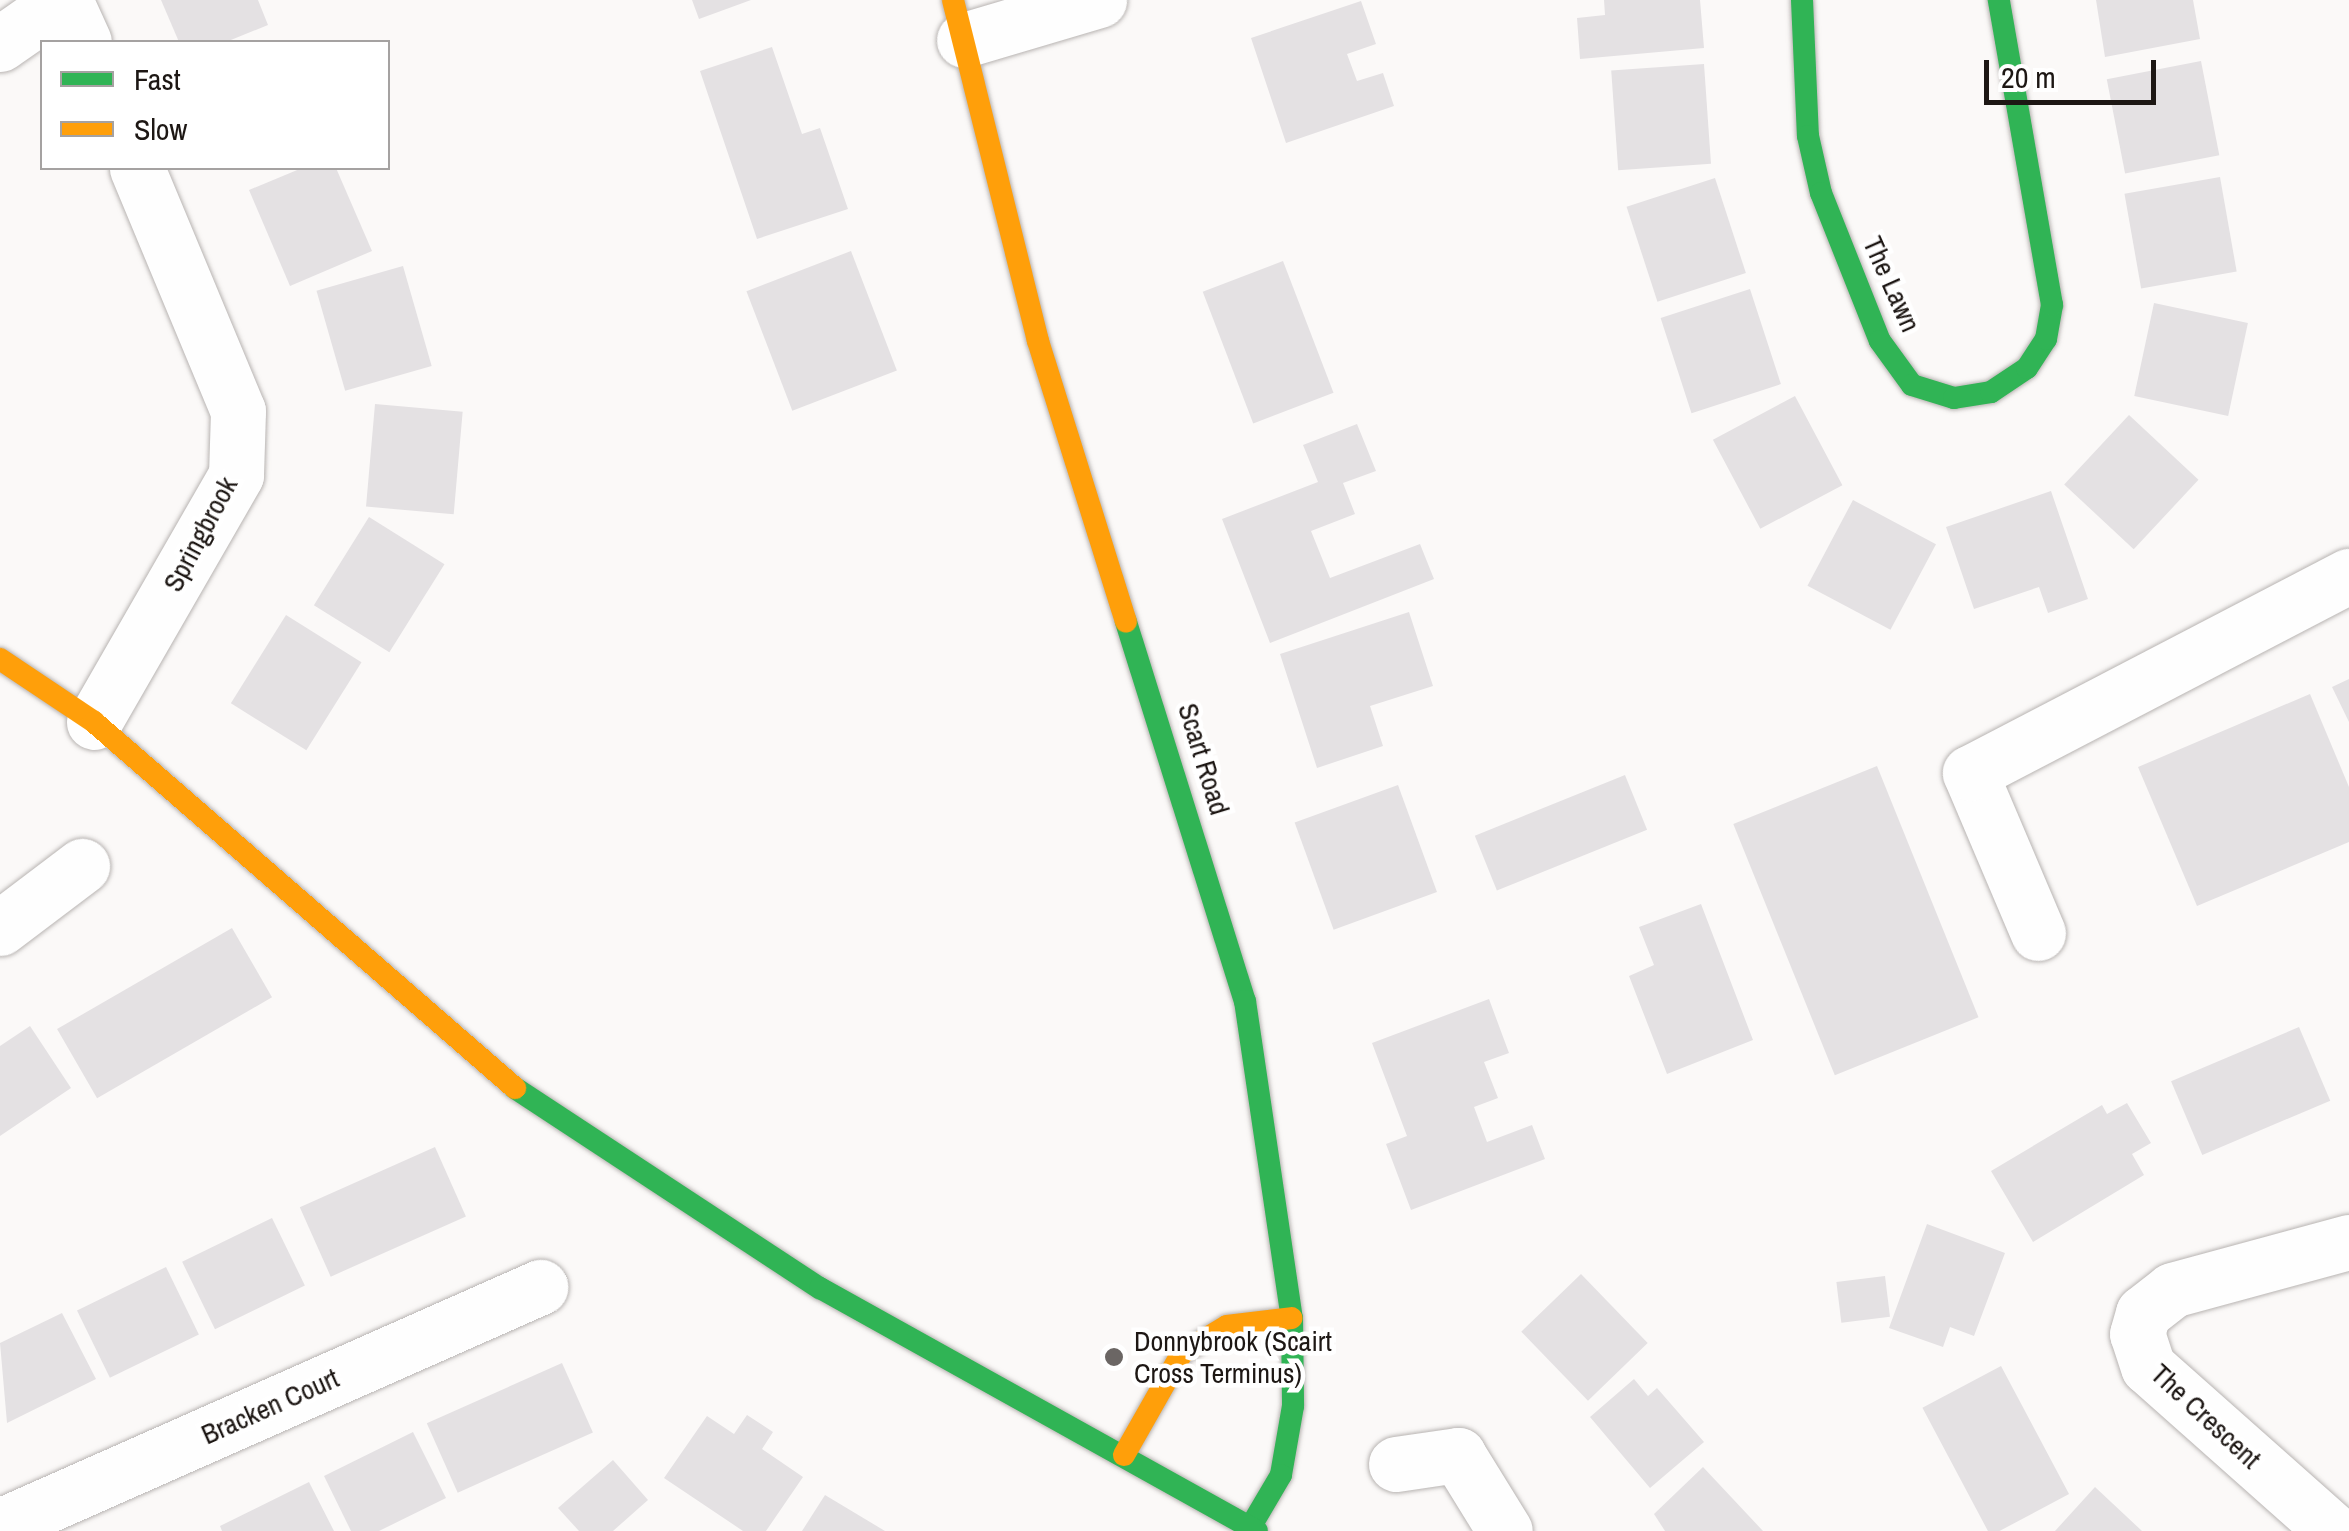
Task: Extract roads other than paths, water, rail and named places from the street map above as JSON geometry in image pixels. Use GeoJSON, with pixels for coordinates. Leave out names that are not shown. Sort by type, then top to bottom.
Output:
{"type":"FeatureCollection","features":[{"type":"Feature","properties":{"kind":"street"},"geometry":{"type":"LineString","coordinates":[[0,44],[64,0],[83,40]]}},
{"type":"Feature","properties":{"kind":"street"},"geometry":{"type":"LineString","coordinates":[[959,20],[1099,0]]}},
{"type":"Feature","properties":{"kind":"street","name":"The Lawn"},"geometry":{"type":"LineString","coordinates":[[1802,0],[1808,136],[1821,192],[1880,341],[1912,385],[1954,398],[1991,392],[2027,368],[2046,339],[2052,305],[1999,0]]}},
{"type":"Feature","properties":{"kind":"street","name":"Scart Road"},"geometry":{"type":"LineString","coordinates":[[959,20],[1038,340],[1245,1001],[1292,1318],[1293,1406],[1281,1475],[1254,1528]]}},
{"type":"Feature","properties":{"kind":"street","name":"Springbrook"},"geometry":{"type":"LineString","coordinates":[[94,722],[236,475],[238,411],[139,170]]}},
{"type":"Feature","properties":{"kind":"street"},"geometry":{"type":"LineString","coordinates":[[2038,933],[1970,774],[2349,576]]}},
{"type":"Feature","properties":{"kind":"street"},"geometry":{"type":"LineString","coordinates":[[0,659],[94,722],[532,1103],[820,1288],[1254,1528]]}},
{"type":"Feature","properties":{"kind":"street"},"geometry":{"type":"LineString","coordinates":[[0,928],[82,866]]}},
{"type":"Feature","properties":{"kind":"street","name":"The Crescent"},"geometry":{"type":"LineString","coordinates":[[2333,1531],[2148,1367],[2136,1334],[2143,1313],[2172,1290],[2349,1242]]}},
{"type":"Feature","properties":{"kind":"street","name":"Bracken Court"},"geometry":{"type":"LineString","coordinates":[[0,1526],[540,1287]]}},
{"type":"Feature","properties":{"kind":"street"},"geometry":{"type":"LineString","coordinates":[[1124,1454],[1182,1354],[1227,1326],[1292,1318]]}},
{"type":"Feature","properties":{"kind":"street"},"geometry":{"type":"LineString","coordinates":[[1396,1464],[1458,1456],[1505,1531]]}},
{"type":"Feature","properties":{"kind":"place","name":"Donnybrook (Scairt Cross Terminus)"},"geometry":{"type":"Point","coordinates":[1114,1357]}}]}
